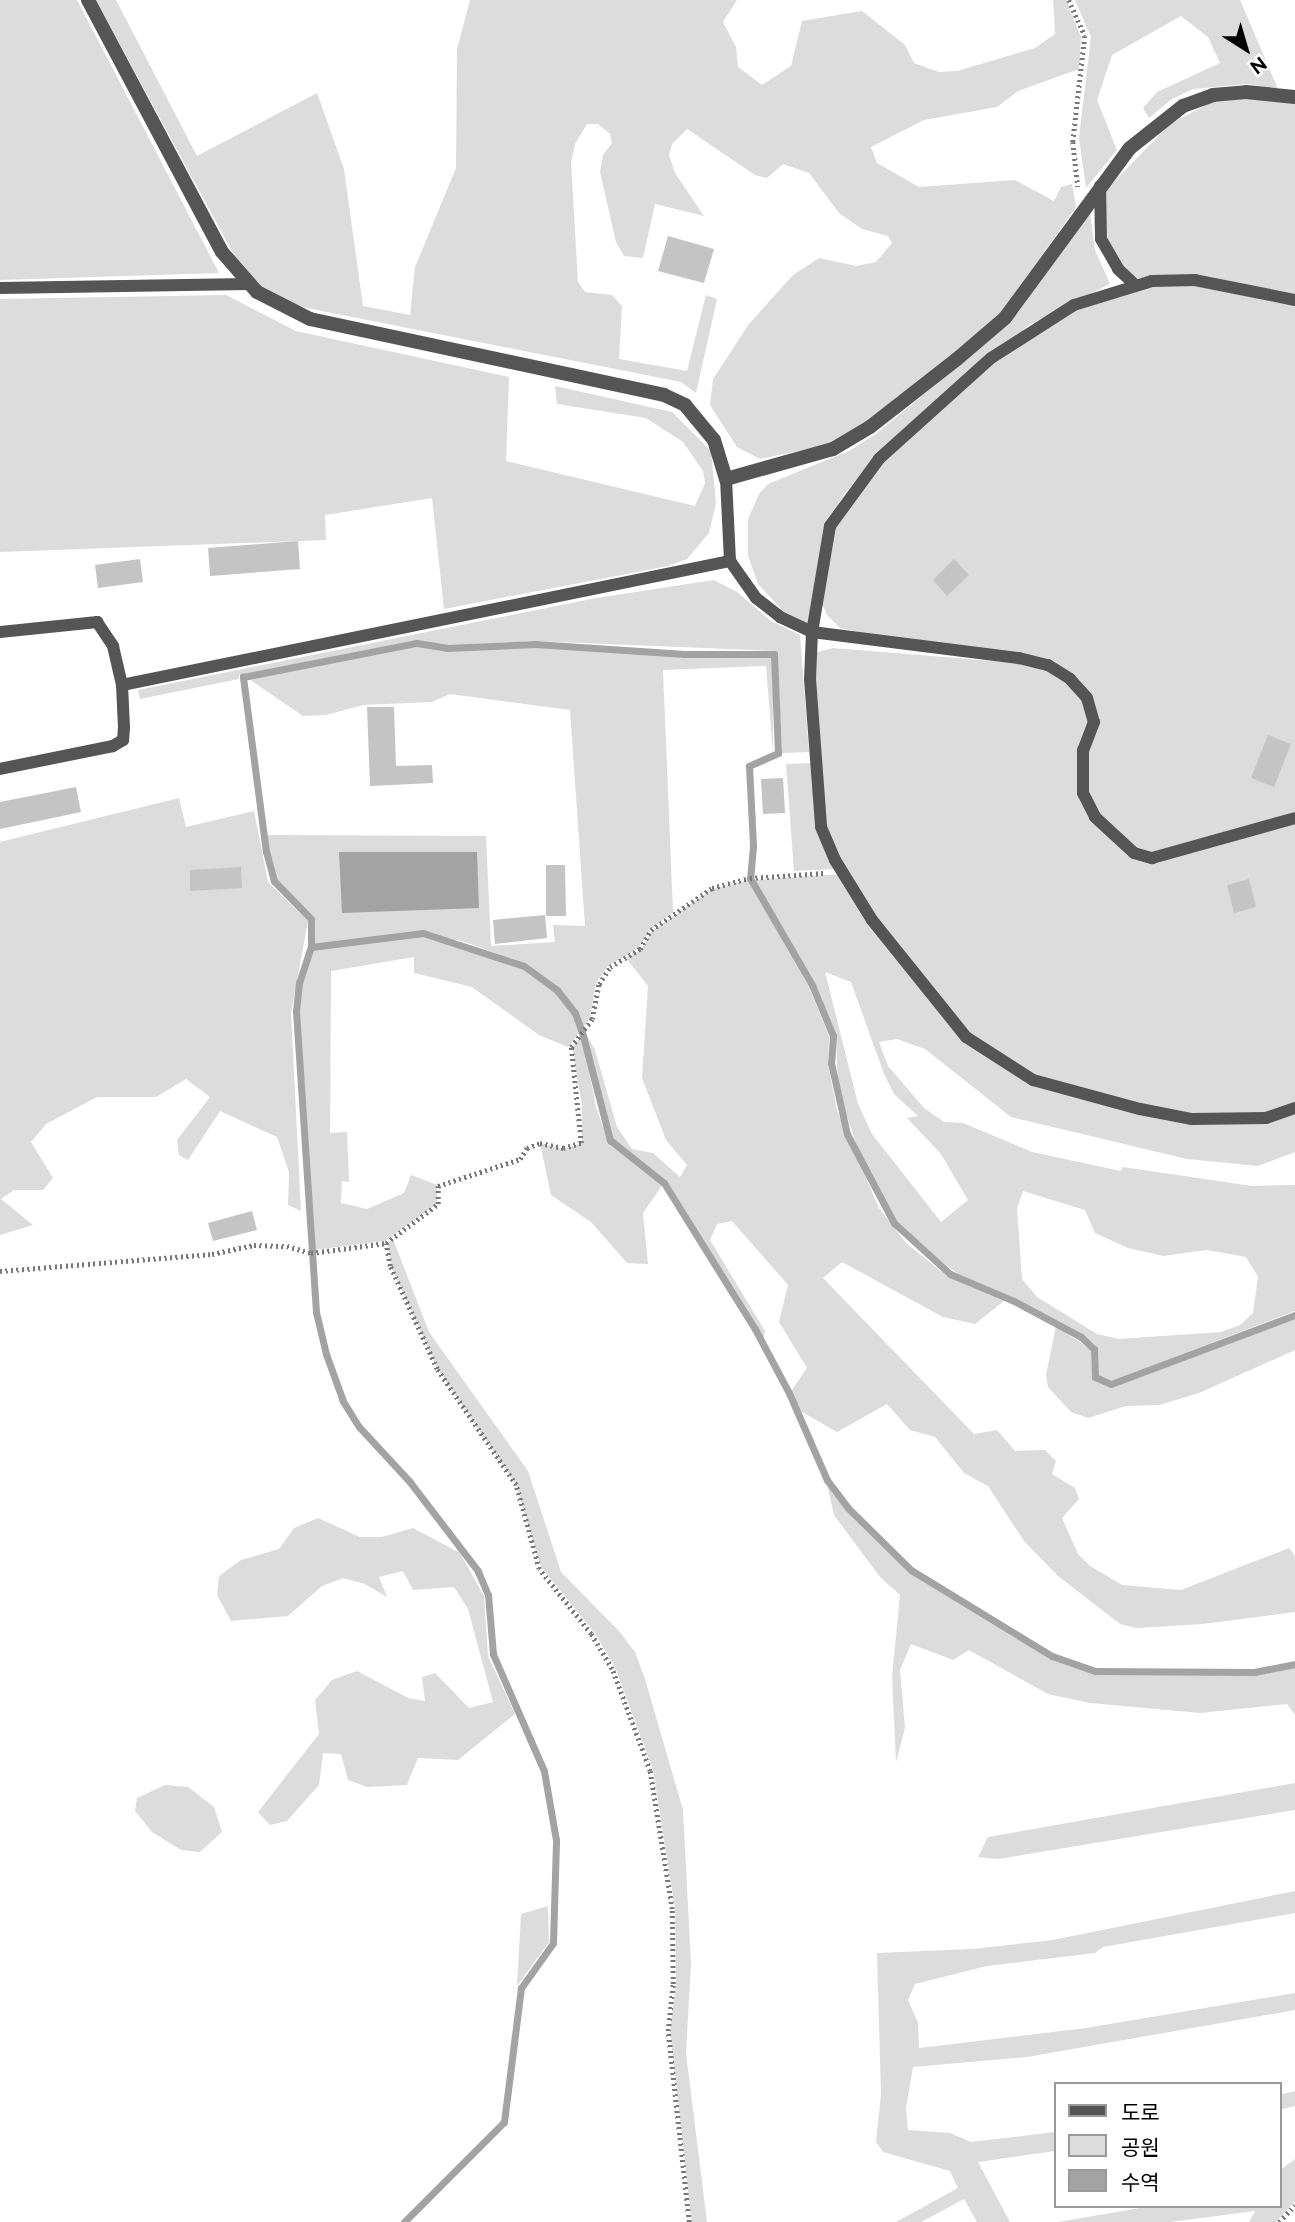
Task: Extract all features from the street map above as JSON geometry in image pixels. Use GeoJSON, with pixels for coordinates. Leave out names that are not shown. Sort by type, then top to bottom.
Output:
{"type":"FeatureCollection","features":[{"type":"Feature","properties":{"kind":"street"},"geometry":{"type":"LineString","coordinates":[[88,0],[222,252],[248,284],[284,309],[310,319],[664,395],[685,405],[714,440],[726,479],[833,449],[870,427],[1005,317],[1100,183],[1130,148],[1183,106],[1213,95],[1246,92],[1295,97]]}},
{"type":"Feature","properties":{"kind":"lane"},"geometry":{"type":"LineString","coordinates":[[1100,183],[1101,239],[1118,270],[1135,285]]}},
{"type":"Feature","properties":{"kind":"lane"},"geometry":{"type":"LineString","coordinates":[[1295,300],[1195,280],[1135,285],[1074,304],[1039,324],[991,358],[878,459],[830,526],[812,632],[811,733],[821,827],[842,872],[873,920],[966,1037],[1033,1080],[1192,1119],[1266,1118],[1295,1108]]}},
{"type":"Feature","properties":{"kind":"lane"},"geometry":{"type":"LineString","coordinates":[[0,288],[248,284]]}},
{"type":"Feature","properties":{"kind":"lane"},"geometry":{"type":"LineString","coordinates":[[726,479],[730,561],[756,598],[780,617],[812,632],[1019,658],[1048,665],[1070,679],[1087,698],[1094,722],[1083,750],[1083,793],[1095,817],[1134,853],[1152,858],[1295,818]]}},
{"type":"Feature","properties":{"kind":"lane"},"geometry":{"type":"LineString","coordinates":[[122,685],[730,561]]}},
{"type":"Feature","properties":{"kind":"lane"},"geometry":{"type":"LineString","coordinates":[[0,632],[97,622],[113,646],[122,685],[122,740],[0,769]]}},
{"type":"Feature","properties":{"kind":"path"},"geometry":{"type":"LineString","coordinates":[[1069,0],[1085,36],[1073,142],[1082,208]]}},
{"type":"Feature","properties":{"kind":"path"},"geometry":{"type":"LineString","coordinates":[[0,1271],[212,1254],[254,1245],[287,1245],[311,1252],[386,1243],[438,1204],[438,1186],[520,1159],[527,1147],[540,1143],[563,1148],[581,1143],[571,1047],[592,1019],[598,985],[610,967],[640,949],[651,930],[712,888],[750,878],[842,872]]}},
{"type":"Feature","properties":{"kind":"path"},"geometry":{"type":"LineString","coordinates":[[386,1243],[390,1266],[437,1369],[516,1485],[539,1569],[591,1634],[612,1669],[650,1771],[672,1909],[673,1984],[668,2031],[689,2222]]}},
{"type":"Feature","properties":{"kind":"path"},"geometry":{"type":"LineString","coordinates":[[1279,2222],[1295,2205]]}},
{"type":"Feature","properties":{"kind":"green space"},"geometry":{"type":"Polygon","coordinates":[[[0,0],[77,0],[219,273],[0,280],[0,0]]]}},
{"type":"Feature","properties":{"kind":"green space"},"geometry":{"type":"Polygon","coordinates":[[[96,0],[116,0],[197,156],[317,93],[344,169],[363,306],[410,315],[415,267],[456,168],[457,49],[470,0],[737,0],[723,22],[736,47],[738,67],[762,85],[791,66],[802,21],[862,11],[905,45],[914,63],[939,72],[957,71],[1035,48],[1055,34],[1053,0],[1066,0],[1081,37],[1079,69],[1018,91],[997,107],[924,120],[871,147],[877,163],[919,187],[1015,180],[1054,201],[1061,187],[1072,184],[1076,207],[1002,312],[954,353],[867,422],[828,445],[760,459],[737,447],[710,405],[713,379],[749,324],[793,275],[819,258],[856,266],[876,262],[892,243],[888,236],[862,229],[839,213],[809,173],[783,164],[767,178],[755,175],[687,129],[672,144],[669,155],[675,173],[704,216],[655,204],[643,258],[624,256],[616,242],[600,172],[603,155],[612,143],[610,134],[598,124],[587,124],[575,144],[571,163],[578,282],[585,292],[612,295],[622,306],[619,359],[687,371],[706,295],[717,299],[696,393],[681,382],[292,305],[259,287],[235,257],[96,0]]]}},
{"type":"Feature","properties":{"kind":"green space"},"geometry":{"type":"Polygon","coordinates":[[[1075,0],[1240,0],[1278,89],[1247,84],[1193,89],[1172,99],[1149,118],[1143,108],[1157,92],[1220,63],[1208,37],[1181,16],[1112,55],[1097,100],[1117,150],[1086,188],[1079,138],[1091,37],[1075,0]]]}},
{"type":"Feature","properties":{"kind":"green space"},"geometry":{"type":"Polygon","coordinates":[[[1249,98],[1295,103],[1295,298],[1138,278],[1126,272],[1108,242],[1104,196],[1109,187],[1170,124],[1210,103],[1249,98]]]}},
{"type":"Feature","properties":{"kind":"green space"},"geometry":{"type":"Polygon","coordinates":[[[1090,212],[1095,250],[1110,284],[1029,325],[875,458],[844,494],[827,523],[808,625],[786,614],[758,584],[748,556],[748,519],[759,494],[768,484],[849,451],[877,433],[1011,322],[1090,212]]]}},
{"type":"Feature","properties":{"kind":"green space"},"geometry":{"type":"Polygon","coordinates":[[[1194,283],[1295,304],[1295,812],[1152,852],[1137,848],[1100,814],[1089,791],[1088,752],[1100,722],[1074,675],[840,628],[827,615],[821,601],[833,528],[881,461],[994,360],[1076,308],[1152,285],[1194,283]]]}},
{"type":"Feature","properties":{"kind":"green space"},"geometry":{"type":"Polygon","coordinates":[[[226,295],[296,331],[509,377],[506,461],[695,506],[705,483],[703,471],[683,442],[646,418],[557,404],[555,386],[672,412],[711,451],[716,503],[709,533],[687,559],[668,566],[444,609],[432,498],[325,515],[326,540],[0,552],[0,299],[226,295]]]}},
{"type":"Feature","properties":{"kind":"green space"},"geometry":{"type":"Polygon","coordinates":[[[714,580],[737,592],[771,621],[800,635],[809,752],[782,753],[777,651],[534,641],[447,646],[418,640],[239,675],[239,679],[140,699],[138,690],[596,598],[714,580]]]}},
{"type":"Feature","properties":{"kind":"green space"},"geometry":{"type":"Polygon","coordinates":[[[418,646],[447,650],[535,646],[773,656],[773,753],[766,666],[663,670],[673,912],[650,930],[639,948],[608,966],[596,983],[590,1019],[582,1029],[577,1013],[559,989],[526,964],[465,942],[423,932],[313,946],[313,918],[275,879],[266,835],[486,836],[491,946],[555,942],[553,925],[585,926],[570,710],[450,694],[432,702],[363,705],[326,715],[303,716],[246,677],[418,646]]]}},
{"type":"Feature","properties":{"kind":"green space"},"geometry":{"type":"Polygon","coordinates":[[[833,648],[1018,663],[1045,670],[1067,683],[1083,701],[1088,721],[1077,749],[1079,794],[1091,820],[1132,858],[1152,863],[1295,823],[1295,1104],[1266,1115],[1192,1116],[1035,1077],[968,1034],[876,919],[838,858],[824,826],[814,734],[817,652],[833,648]]]}},
{"type":"Feature","properties":{"kind":"green space"},"geometry":{"type":"Polygon","coordinates":[[[812,763],[836,869],[794,871],[786,764],[812,763]]]}},
{"type":"Feature","properties":{"kind":"green space"},"geometry":{"type":"Polygon","coordinates":[[[179,798],[186,827],[254,811],[268,882],[308,921],[291,1013],[301,1211],[288,1205],[289,1172],[277,1137],[220,1111],[188,1160],[179,1155],[177,1140],[210,1097],[186,1079],[156,1097],[97,1097],[46,1124],[31,1142],[53,1178],[43,1190],[14,1190],[1,1199],[33,1225],[0,1235],[0,842],[179,798]]]}},
{"type":"Feature","properties":{"kind":"green space"},"geometry":{"type":"Polygon","coordinates":[[[840,874],[963,1039],[1032,1083],[1192,1122],[1295,1111],[1295,1152],[1258,1166],[1187,1159],[1011,1117],[925,1049],[897,1039],[879,1042],[888,1066],[924,1108],[944,1122],[963,1123],[1032,1152],[1121,1171],[1123,1167],[1252,1186],[1295,1185],[1295,1311],[1112,1381],[1097,1375],[1097,1347],[1083,1335],[1016,1299],[969,1282],[911,1239],[884,1205],[861,1159],[838,1088],[836,1035],[815,984],[754,880],[840,874]],[[825,972],[858,1104],[872,1134],[941,1222],[968,1200],[941,1154],[907,1118],[918,1116],[894,1094],[884,1074],[851,982],[825,972]],[[1023,1191],[1017,1208],[1022,1279],[1037,1297],[1097,1334],[1119,1339],[1221,1332],[1240,1325],[1253,1313],[1258,1277],[1246,1257],[1207,1250],[1163,1256],[1128,1248],[1095,1233],[1085,1210],[1023,1191]]]}},
{"type":"Feature","properties":{"kind":"green space"},"geometry":{"type":"Polygon","coordinates":[[[748,880],[809,987],[829,1036],[828,1064],[837,1111],[879,1208],[906,1243],[948,1277],[1004,1301],[975,1324],[943,1317],[842,1262],[823,1278],[974,1434],[997,1430],[1015,1451],[1045,1450],[1056,1461],[1052,1474],[1075,1488],[1079,1499],[1062,1518],[1078,1554],[1090,1566],[1122,1585],[1181,1590],[1289,1548],[1295,1556],[1295,1612],[1203,1624],[1137,1628],[1120,1624],[1058,1576],[1024,1541],[988,1486],[964,1473],[935,1437],[910,1430],[887,1404],[837,1432],[797,1409],[790,1393],[807,1368],[779,1322],[788,1285],[732,1221],[717,1224],[710,1240],[765,1331],[763,1343],[665,1182],[611,1140],[598,1106],[585,1032],[595,1050],[617,1127],[632,1149],[653,1153],[680,1177],[687,1165],[666,1140],[642,1078],[648,986],[626,958],[641,950],[652,931],[712,889],[748,880]]]}},
{"type":"Feature","properties":{"kind":"green space"},"geometry":{"type":"Polygon","coordinates":[[[423,935],[524,970],[556,993],[574,1014],[580,1032],[568,1047],[539,1035],[472,987],[414,973],[414,957],[331,971],[330,1133],[347,1132],[349,1182],[342,1181],[341,1203],[367,1209],[404,1193],[411,1175],[437,1185],[437,1204],[385,1241],[313,1250],[298,1011],[301,982],[314,949],[423,935]]]}},
{"type":"Feature","properties":{"kind":"green space"},"geometry":{"type":"Polygon","coordinates":[[[582,1035],[596,1107],[608,1141],[663,1184],[643,1213],[648,1264],[627,1263],[591,1222],[551,1195],[540,1143],[563,1149],[582,1143],[582,1106],[572,1047],[582,1035]]]}},
{"type":"Feature","properties":{"kind":"green space"},"geometry":{"type":"Polygon","coordinates":[[[393,1239],[429,1332],[528,1471],[561,1572],[619,1631],[635,1652],[645,1679],[683,1810],[691,1964],[686,2053],[707,2222],[692,2222],[691,2217],[670,2031],[676,1984],[675,1909],[653,1770],[615,1667],[594,1632],[541,1567],[516,1485],[437,1368],[391,1266],[387,1243],[393,1239]]]}},
{"type":"Feature","properties":{"kind":"green space"},"geometry":{"type":"Polygon","coordinates":[[[1295,1318],[1295,1350],[1199,1393],[1159,1405],[1126,1406],[1088,1418],[1071,1412],[1048,1387],[1046,1375],[1056,1326],[1091,1350],[1092,1379],[1112,1388],[1295,1318]]]}},
{"type":"Feature","properties":{"kind":"green space"},"geometry":{"type":"Polygon","coordinates":[[[826,1480],[847,1509],[910,1571],[1051,1658],[1095,1673],[1254,1673],[1295,1665],[1295,1715],[1287,1704],[1200,1713],[1090,1703],[1048,1694],[969,1650],[953,1660],[911,1644],[900,1670],[905,1728],[896,1762],[892,1677],[900,1595],[880,1577],[834,1515],[826,1480]]]}},
{"type":"Feature","properties":{"kind":"green space"},"geometry":{"type":"Polygon","coordinates":[[[318,1518],[360,1537],[382,1537],[413,1528],[460,1553],[484,1596],[488,1656],[515,1714],[458,1760],[418,1758],[407,1785],[367,1787],[348,1780],[341,1754],[323,1753],[319,1785],[287,1821],[270,1825],[258,1812],[319,1734],[315,1700],[332,1680],[357,1671],[408,1698],[425,1701],[422,1677],[435,1673],[469,1708],[493,1702],[468,1609],[454,1587],[413,1590],[403,1571],[379,1577],[387,1597],[365,1584],[343,1578],[322,1586],[288,1616],[231,1621],[217,1595],[219,1576],[241,1560],[279,1549],[294,1528],[318,1518]]]}},
{"type":"Feature","properties":{"kind":"green space"},"geometry":{"type":"Polygon","coordinates":[[[1295,1783],[1295,1810],[998,1859],[978,1857],[988,1837],[1295,1783]]]}},
{"type":"Feature","properties":{"kind":"green space"},"geometry":{"type":"Polygon","coordinates":[[[165,1785],[188,1787],[214,1807],[222,1832],[200,1852],[181,1850],[152,1832],[135,1811],[137,1798],[165,1785]]]}},
{"type":"Feature","properties":{"kind":"green space"},"geometry":{"type":"Polygon","coordinates":[[[1295,1891],[1295,1913],[1103,1947],[1095,1953],[987,1966],[915,1984],[908,2000],[918,2023],[919,2048],[1086,2028],[1295,1993],[1295,2010],[1027,2057],[913,2067],[906,2108],[908,2130],[950,2133],[971,2142],[1054,2132],[1054,2151],[978,2162],[1010,2222],[977,2222],[964,2199],[921,2222],[896,2222],[958,2188],[950,2171],[883,2152],[876,2142],[881,2094],[877,1953],[972,1949],[1053,1940],[1295,1891]]]}},
{"type":"Feature","properties":{"kind":"green space"},"geometry":{"type":"Polygon","coordinates":[[[548,1906],[549,1942],[517,1986],[521,1914],[548,1906]]]}},
{"type":"Feature","properties":{"kind":"green space"},"geometry":{"type":"Polygon","coordinates":[[[1295,2091],[1295,2106],[1281,2110],[1281,2094],[1295,2091]]]}},
{"type":"Feature","properties":{"kind":"green space"},"geometry":{"type":"Polygon","coordinates":[[[1295,2159],[1295,2201],[1276,2222],[1249,2222],[1255,2211],[1170,2222],[1058,2222],[1140,2208],[1281,2208],[1281,2170],[1295,2159]]]}},
{"type":"Feature","properties":{"kind":"water"},"geometry":{"type":"Polygon","coordinates":[[[339,852],[477,852],[479,908],[342,913],[339,852]]]}},
{"type":"Feature","properties":{"kind":"building"},"geometry":{"type":"Polygon","coordinates":[[[668,236],[714,249],[704,283],[658,271],[668,236]]]}},
{"type":"Feature","properties":{"kind":"building"},"geometry":{"type":"Polygon","coordinates":[[[298,541],[300,569],[210,576],[208,548],[298,541]]]}},
{"type":"Feature","properties":{"kind":"building"},"geometry":{"type":"Polygon","coordinates":[[[140,559],[143,582],[98,588],[95,565],[140,559]]]}},
{"type":"Feature","properties":{"kind":"building"},"geometry":{"type":"Polygon","coordinates":[[[954,559],[969,575],[947,596],[933,580],[954,559]]]}},
{"type":"Feature","properties":{"kind":"building"},"geometry":{"type":"Polygon","coordinates":[[[367,707],[394,707],[396,766],[432,765],[433,783],[370,786],[367,707]]]}},
{"type":"Feature","properties":{"kind":"building"},"geometry":{"type":"Polygon","coordinates":[[[1268,735],[1291,744],[1274,787],[1251,778],[1268,735]]]}},
{"type":"Feature","properties":{"kind":"building"},"geometry":{"type":"Polygon","coordinates":[[[783,778],[785,813],[763,814],[761,779],[783,778]]]}},
{"type":"Feature","properties":{"kind":"building"},"geometry":{"type":"Polygon","coordinates":[[[76,787],[81,812],[0,829],[0,802],[76,787]]]}},
{"type":"Feature","properties":{"kind":"building"},"geometry":{"type":"Polygon","coordinates":[[[546,865],[565,865],[566,916],[546,916],[546,865]]]}},
{"type":"Feature","properties":{"kind":"building"},"geometry":{"type":"Polygon","coordinates":[[[241,867],[242,888],[190,891],[190,870],[241,867]]]}},
{"type":"Feature","properties":{"kind":"building"},"geometry":{"type":"Polygon","coordinates":[[[1249,879],[1256,907],[1234,913],[1227,885],[1249,879]]]}},
{"type":"Feature","properties":{"kind":"building"},"geometry":{"type":"Polygon","coordinates":[[[545,915],[547,938],[495,944],[493,920],[545,915]]]}},
{"type":"Feature","properties":{"kind":"building"},"geometry":{"type":"Polygon","coordinates":[[[252,1211],[257,1230],[213,1241],[208,1223],[252,1211]]]}},
{"type":"Feature","properties":{"kind":"waterway"},"geometry":{"type":"LineString","coordinates":[[311,947],[311,919],[274,881],[266,852],[243,677],[417,643],[447,648],[535,644],[685,654],[774,654],[778,753],[749,766],[753,846],[750,878],[812,985],[833,1036],[831,1063],[847,1134],[894,1223],[950,1274],[1014,1301],[1081,1337],[1094,1349],[1095,1377],[1111,1384],[1295,1315]]}},
{"type":"Feature","properties":{"kind":"waterway"},"geometry":{"type":"LineString","coordinates":[[404,2222],[504,2122],[521,1988],[553,1943],[556,1840],[544,1771],[493,1654],[488,1595],[478,1571],[410,1482],[359,1427],[343,1401],[326,1354],[316,1312],[296,1011],[299,983],[311,947],[423,933],[524,966],[557,990],[575,1013],[582,1032],[610,1140],[664,1183],[755,1329],[789,1393],[827,1480],[848,1508],[911,1570],[1052,1656],[1095,1671],[1254,1672],[1295,1664]]}}]}
